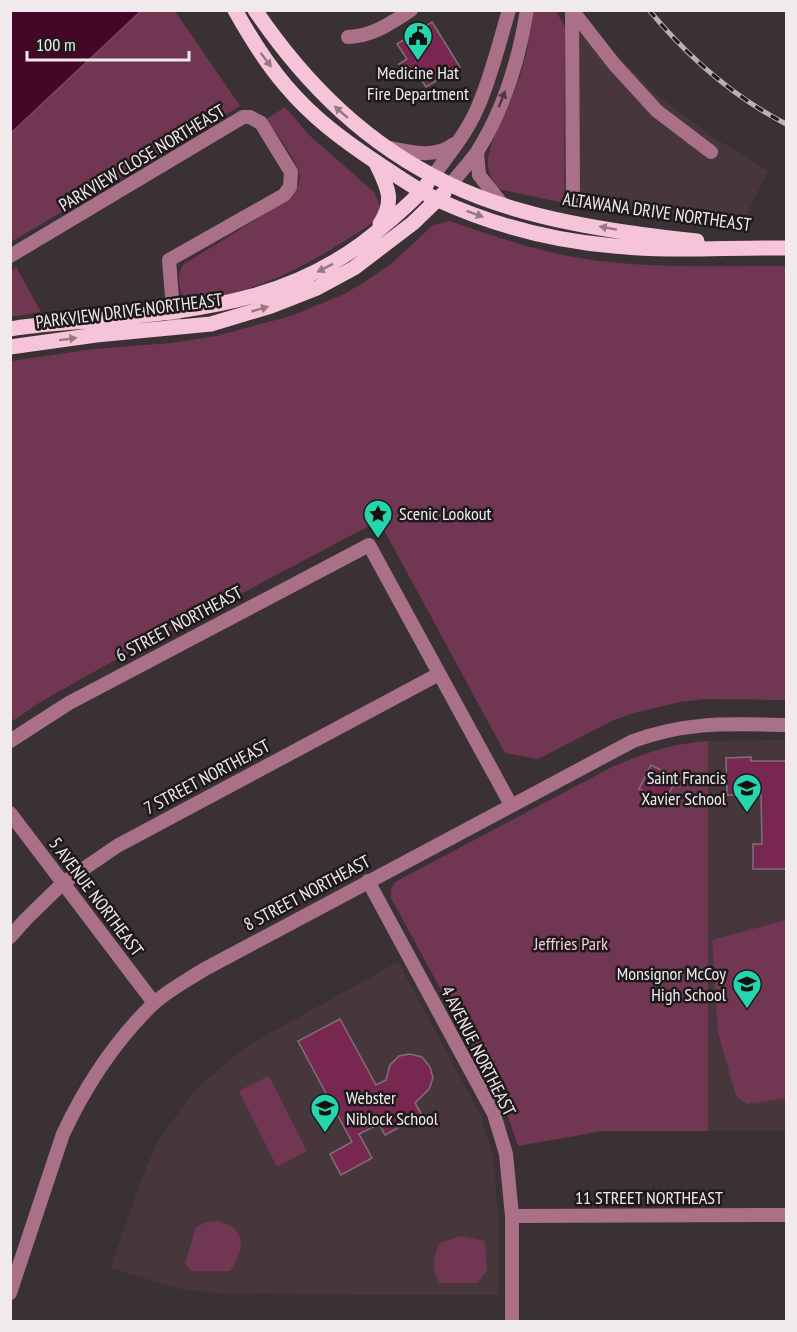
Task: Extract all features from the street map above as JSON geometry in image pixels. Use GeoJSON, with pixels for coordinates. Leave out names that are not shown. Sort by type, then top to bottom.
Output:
{"type":"FeatureCollection","features":[{"type":"Feature","properties":{"kind":"main road","name":"ALTAWANA DRIVE NORTHEAST"},"geometry":{"type":"LineString","coordinates":[[235,10],[256,47],[286,86],[319,120],[375,161],[439,200],[504,225],[569,240],[663,249],[786,248]]}},
{"type":"Feature","properties":{"kind":"main road","name":"ALTAWANA DRIVE NORTHEAST"},"geometry":{"type":"LineString","coordinates":[[255,10],[301,73],[360,128],[387,148],[450,185],[502,204],[563,220],[666,237],[768,248]]}},
{"type":"Feature","properties":{"kind":"main road"},"geometry":{"type":"LineString","coordinates":[[373,236],[388,212],[390,198],[375,161]]}},
{"type":"Feature","properties":{"kind":"main road","name":"PARKVIEW DRIVE NORTHEAST"},"geometry":{"type":"LineString","coordinates":[[10,329],[173,312],[259,295],[301,280],[334,263],[373,236],[422,191],[433,176]]}},
{"type":"Feature","properties":{"kind":"main road","name":"PARKVIEW DRIVE NORTHEAST"},"geometry":{"type":"LineString","coordinates":[[10,347],[96,335],[212,324],[271,306],[316,288],[354,268],[386,245],[439,200],[450,185]]}},
{"type":"Feature","properties":{"kind":"street"},"geometry":{"type":"LineString","coordinates":[[348,37],[359,37],[380,29],[411,10]]}},
{"type":"Feature","properties":{"kind":"street","name":"PARKVIEW DRIVE NORTHEAST"},"geometry":{"type":"LineString","coordinates":[[433,176],[461,139],[477,110],[509,10]]}},
{"type":"Feature","properties":{"kind":"street","name":"PARKVIEW DRIVE NORTHEAST"},"geometry":{"type":"LineString","coordinates":[[450,185],[477,152],[495,117],[511,78],[527,10]]}},
{"type":"Feature","properties":{"kind":"street"},"geometry":{"type":"LineString","coordinates":[[572,11],[614,64],[657,111],[711,152]]}},
{"type":"Feature","properties":{"kind":"street"},"geometry":{"type":"LineString","coordinates":[[572,11],[573,197]]}},
{"type":"Feature","properties":{"kind":"street","name":"PARKVIEW CLOSE NORTHEAST"},"geometry":{"type":"LineString","coordinates":[[12,257],[243,117],[255,118],[261,123],[291,172],[290,188],[285,195],[169,260],[175,328]]}},
{"type":"Feature","properties":{"kind":"street"},"geometry":{"type":"LineString","coordinates":[[387,148],[436,153],[461,139]]}},
{"type":"Feature","properties":{"kind":"street"},"geometry":{"type":"LineString","coordinates":[[477,152],[479,175],[502,204]]}},
{"type":"Feature","properties":{"kind":"street","name":"6 STREET NORTHEAST"},"geometry":{"type":"LineString","coordinates":[[10,741],[69,702],[369,545],[439,674]]}},
{"type":"Feature","properties":{"kind":"street"},"geometry":{"type":"LineString","coordinates":[[439,674],[511,805]]}},
{"type":"Feature","properties":{"kind":"street","name":"7 STREET NORTHEAST"},"geometry":{"type":"LineString","coordinates":[[10,937],[63,883],[117,846],[439,674]]}},
{"type":"Feature","properties":{"kind":"street","name":"8 STREET NORTHEAST"},"geometry":{"type":"LineString","coordinates":[[10,1293],[15,1267],[63,1134],[75,1109],[109,1056],[154,1004],[202,970],[633,741],[680,727],[708,724],[786,725]]}},
{"type":"Feature","properties":{"kind":"street","name":"5 AVENUE NORTHEAST"},"geometry":{"type":"LineString","coordinates":[[10,813],[154,1004]]}},
{"type":"Feature","properties":{"kind":"street","name":"4 AVENUE NORTHEAST"},"geometry":{"type":"LineString","coordinates":[[368,881],[494,1114],[506,1154],[512,1216],[512,1322]]}},
{"type":"Feature","properties":{"kind":"street","name":"11 STREET NORTHEAST"},"geometry":{"type":"LineString","coordinates":[[512,1216],[786,1215]]}},
{"type":"Feature","properties":{"kind":"shaded area"},"geometry":{"type":"Polygon","coordinates":[[[11,10],[141,10],[141,11],[11,133],[11,10]]]}},
{"type":"Feature","properties":{"kind":"shaded area"},"geometry":{"type":"Polygon","coordinates":[[[565,11],[581,11],[606,44],[658,96],[713,137],[768,171],[746,216],[664,214],[564,203],[565,11]]]}},
{"type":"Feature","properties":{"kind":"shaded area","name":"Monsignor McCoy High School"},"geometry":{"type":"Polygon","coordinates":[[[786,740],[786,1131],[708,1131],[708,741],[786,740]]]}},
{"type":"Feature","properties":{"kind":"shaded area","name":"Webster Niblock School"},"geometry":{"type":"Polygon","coordinates":[[[398,962],[481,1116],[493,1155],[498,1218],[498,1295],[226,1294],[180,1289],[111,1268],[140,1182],[159,1139],[197,1088],[247,1046],[398,962]]]}},
{"type":"Feature","properties":{"kind":"green space"},"geometry":{"type":"Polygon","coordinates":[[[141,11],[175,11],[240,106],[11,242],[11,133],[141,11]]]}},
{"type":"Feature","properties":{"kind":"green space"},"geometry":{"type":"Polygon","coordinates":[[[534,11],[556,11],[565,27],[564,203],[498,189],[491,178],[488,167],[493,139],[514,93],[523,66],[534,11]]]}},
{"type":"Feature","properties":{"kind":"green space"},"geometry":{"type":"Polygon","coordinates":[[[285,107],[309,135],[374,192],[380,205],[379,214],[360,232],[281,276],[228,294],[196,301],[183,299],[179,276],[184,264],[291,198],[295,192],[299,179],[297,166],[267,119],[285,107]]]}},
{"type":"Feature","properties":{"kind":"green space"},"geometry":{"type":"Polygon","coordinates":[[[450,221],[528,246],[588,260],[675,266],[786,266],[786,700],[705,699],[680,702],[612,721],[538,759],[505,753],[384,530],[367,527],[99,669],[42,701],[11,722],[11,361],[94,349],[171,343],[216,336],[291,316],[342,295],[363,283],[391,264],[433,225],[450,221]]]}},
{"type":"Feature","properties":{"kind":"green space"},"geometry":{"type":"Polygon","coordinates":[[[16,267],[41,312],[11,317],[11,272],[16,267]]]}},
{"type":"Feature","properties":{"kind":"green space","name":"Jeffries Park"},"geometry":{"type":"Polygon","coordinates":[[[708,741],[708,1131],[603,1131],[518,1146],[505,1108],[391,898],[391,889],[395,882],[612,767],[659,750],[708,741]]]}},
{"type":"Feature","properties":{"kind":"green space"},"geometry":{"type":"Polygon","coordinates":[[[786,920],[786,1098],[747,1104],[736,1096],[718,1032],[712,940],[786,920]]]}},
{"type":"Feature","properties":{"kind":"green space"},"geometry":{"type":"Polygon","coordinates":[[[269,1076],[307,1151],[277,1167],[239,1091],[269,1076]]]}},
{"type":"Feature","properties":{"kind":"green space"},"geometry":{"type":"Polygon","coordinates":[[[219,1221],[228,1225],[239,1235],[241,1242],[235,1263],[230,1271],[192,1271],[185,1264],[196,1227],[207,1222],[219,1221]]]}},
{"type":"Feature","properties":{"kind":"green space"},"geometry":{"type":"Polygon","coordinates":[[[461,1236],[485,1241],[487,1270],[478,1283],[440,1283],[434,1268],[440,1243],[461,1236]]]}},
{"type":"Feature","properties":{"kind":"building"},"geometry":{"type":"Polygon","coordinates":[[[432,22],[460,67],[426,87],[416,71],[406,76],[399,64],[407,59],[397,44],[432,22]]]}},
{"type":"Feature","properties":{"kind":"building"},"geometry":{"type":"Polygon","coordinates":[[[751,757],[751,761],[786,761],[786,869],[753,869],[753,844],[762,844],[761,795],[727,795],[726,758],[751,757]]]}},
{"type":"Feature","properties":{"kind":"building"},"geometry":{"type":"Polygon","coordinates":[[[651,765],[677,778],[665,801],[639,789],[651,765]]]}},
{"type":"Feature","properties":{"kind":"building"},"geometry":{"type":"Polygon","coordinates":[[[340,1019],[376,1085],[386,1080],[390,1065],[399,1056],[410,1054],[422,1057],[430,1067],[433,1078],[429,1089],[415,1103],[422,1115],[385,1135],[379,1124],[359,1134],[372,1158],[341,1175],[330,1154],[352,1142],[298,1041],[340,1019]]]}},
{"type":"Feature","properties":{"kind":"railway"},"geometry":{"type":"LineString","coordinates":[[649,10],[712,74],[748,101],[786,124]]}},
{"type":"Feature","properties":{"kind":"place","name":"Medicine Hat Fire Department"},"geometry":{"type":"Point","coordinates":[418,62]}},
{"type":"Feature","properties":{"kind":"place","name":"Scenic Lookout"},"geometry":{"type":"Point","coordinates":[378,540]}},
{"type":"Feature","properties":{"kind":"place","name":"Saint Francis Xavier School"},"geometry":{"type":"Point","coordinates":[747,814]}},
{"type":"Feature","properties":{"kind":"place","name":"Monsignor McCoy High School"},"geometry":{"type":"Point","coordinates":[747,1010]}},
{"type":"Feature","properties":{"kind":"place","name":"Webster Niblock School"},"geometry":{"type":"Point","coordinates":[325,1134]}}]}
